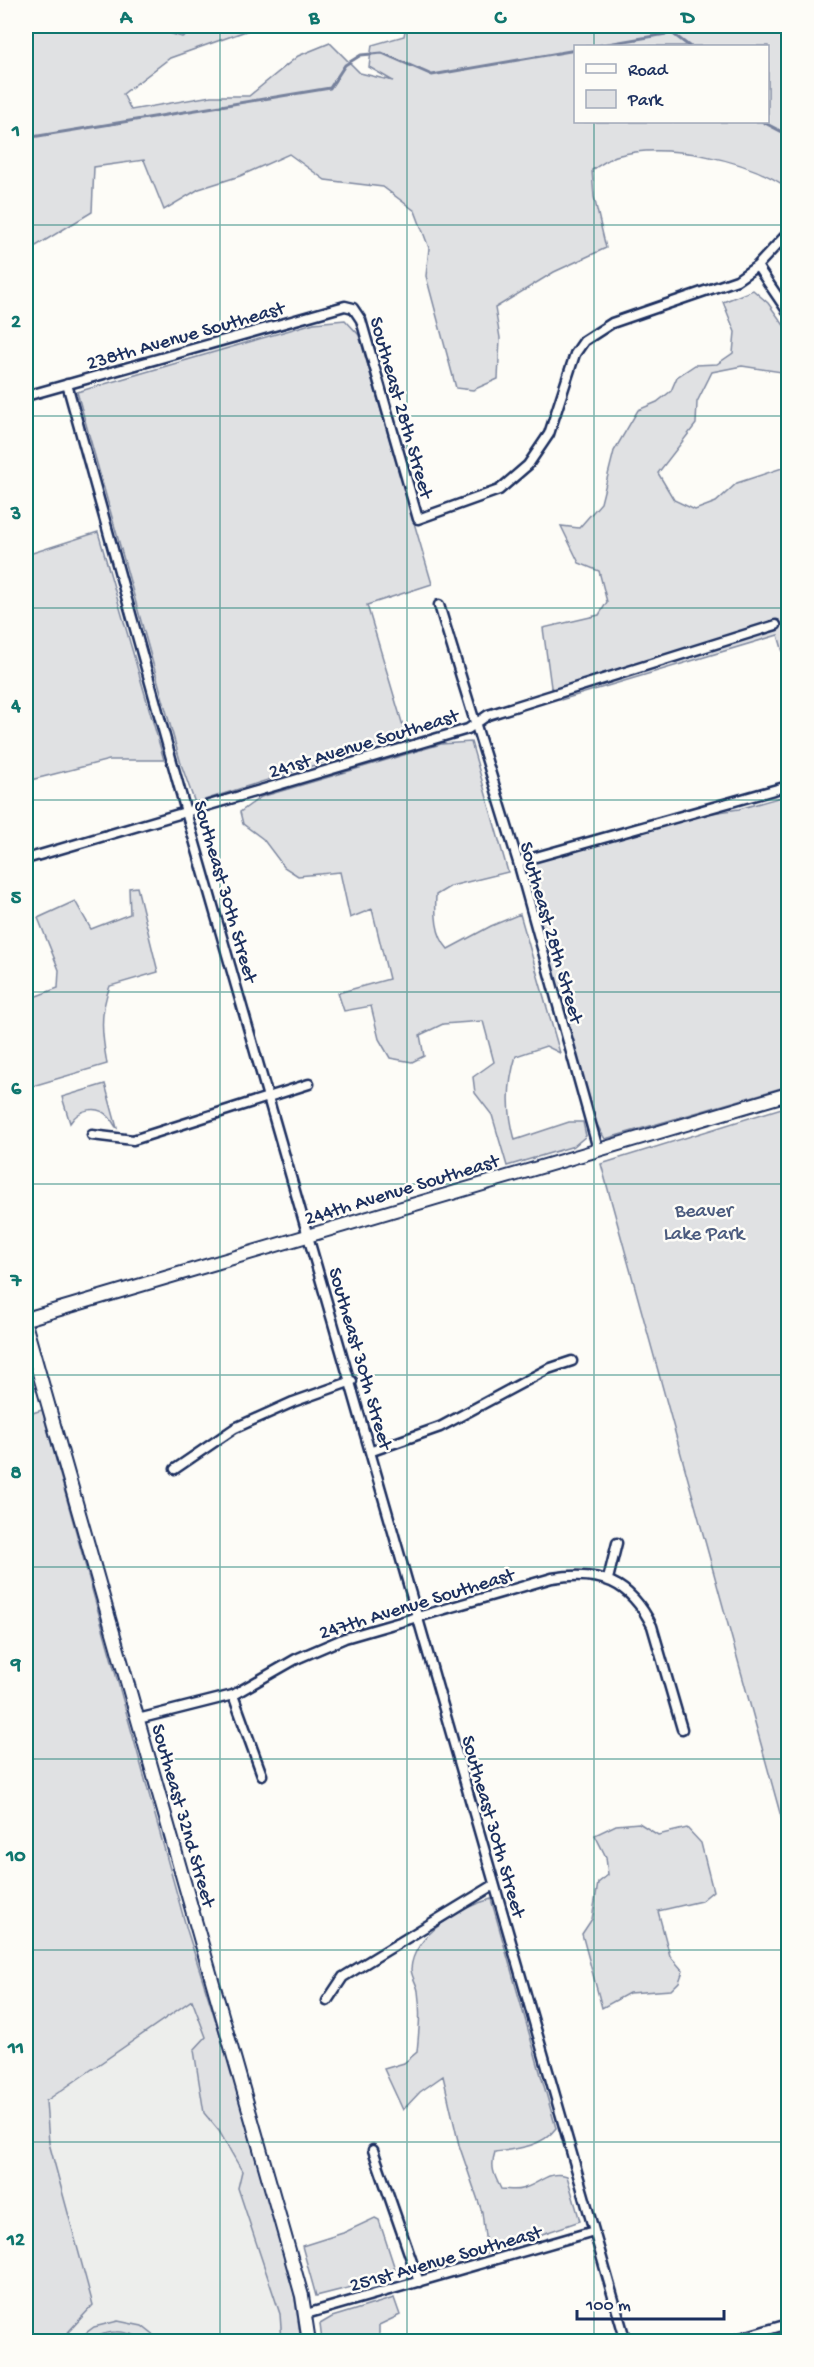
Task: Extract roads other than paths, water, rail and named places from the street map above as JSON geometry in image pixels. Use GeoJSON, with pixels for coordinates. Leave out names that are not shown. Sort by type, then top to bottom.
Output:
{"type":"FeatureCollection","features":[{"type":"Feature","properties":{"kind":"street"},"geometry":{"type":"LineString","coordinates":[[789,234],[757,266],[789,312]]}},
{"type":"Feature","properties":{"kind":"street","name":"Southeast 28th Street"},"geometry":{"type":"LineString","coordinates":[[353,308],[361,320],[418,519],[499,490],[528,465],[549,434],[575,354],[584,341],[597,331],[612,323],[727,285],[757,266]]}},
{"type":"Feature","properties":{"kind":"street","name":"238th Avenue Southeast"},"geometry":{"type":"LineString","coordinates":[[26,396],[345,306],[353,308]]}},
{"type":"Feature","properties":{"kind":"street","name":"Southeast 30th Street"},"geometry":{"type":"LineString","coordinates":[[67,384],[186,812],[372,1451],[626,2342]]}},
{"type":"Feature","properties":{"kind":"street","name":"Southeast 28th Street"},"geometry":{"type":"LineString","coordinates":[[438,604],[518,862],[598,1149]]}},
{"type":"Feature","properties":{"kind":"street","name":"241st Avenue Southeast"},"geometry":{"type":"LineString","coordinates":[[26,859],[468,729],[488,715],[776,625]]}},
{"type":"Feature","properties":{"kind":"street"},"geometry":{"type":"LineString","coordinates":[[518,862],[789,786]]}},
{"type":"Feature","properties":{"kind":"street"},"geometry":{"type":"LineString","coordinates":[[92,1136],[133,1140],[309,1084]]}},
{"type":"Feature","properties":{"kind":"street","name":"244th Avenue Southeast"},"geometry":{"type":"LineString","coordinates":[[26,1319],[789,1094]]}},
{"type":"Feature","properties":{"kind":"street","name":"Southeast 32nd Street"},"geometry":{"type":"LineString","coordinates":[[26,1327],[306,2314],[309,2342]]}},
{"type":"Feature","properties":{"kind":"street"},"geometry":{"type":"LineString","coordinates":[[372,1451],[440,1427],[548,1369],[572,1361]]}},
{"type":"Feature","properties":{"kind":"street"},"geometry":{"type":"LineString","coordinates":[[175,1469],[235,1428],[293,1402],[351,1381]]}},
{"type":"Feature","properties":{"kind":"street"},"geometry":{"type":"LineString","coordinates":[[617,1543],[608,1579],[625,1590],[644,1611],[652,1626],[682,1729]]}},
{"type":"Feature","properties":{"kind":"street","name":"247th Avenue Southeast"},"geometry":{"type":"LineString","coordinates":[[138,1719],[233,1695],[317,1648],[552,1578],[586,1574],[608,1579]]}},
{"type":"Feature","properties":{"kind":"street"},"geometry":{"type":"LineString","coordinates":[[233,1695],[262,1775]]}},
{"type":"Feature","properties":{"kind":"street"},"geometry":{"type":"LineString","coordinates":[[327,2001],[344,1977],[494,1885]]}},
{"type":"Feature","properties":{"kind":"street"},"geometry":{"type":"LineString","coordinates":[[373,2150],[418,2282]]}},
{"type":"Feature","properties":{"kind":"street","name":"251st Avenue Southeast"},"geometry":{"type":"LineString","coordinates":[[306,2314],[594,2231]]}},
{"type":"Feature","properties":{"kind":"street"},"geometry":{"type":"LineString","coordinates":[[727,2342],[789,2324]]}},
{"type":"Feature","properties":{"kind":"waterway"},"geometry":{"type":"LineString","coordinates":[[602,45],[672,33],[688,45]]}},
{"type":"Feature","properties":{"kind":"waterway"},"geometry":{"type":"LineString","coordinates":[[26,138],[330,88],[345,65],[361,55],[382,53],[432,75],[574,50]]}},
{"type":"Feature","properties":{"kind":"waterway"},"geometry":{"type":"LineString","coordinates":[[765,123],[788,135]]}},
{"type":"Feature","properties":{"kind":"park label","name":"Beaver Lake Park"},"geometry":{"type":"Point","coordinates":[704,1220]}}]}
